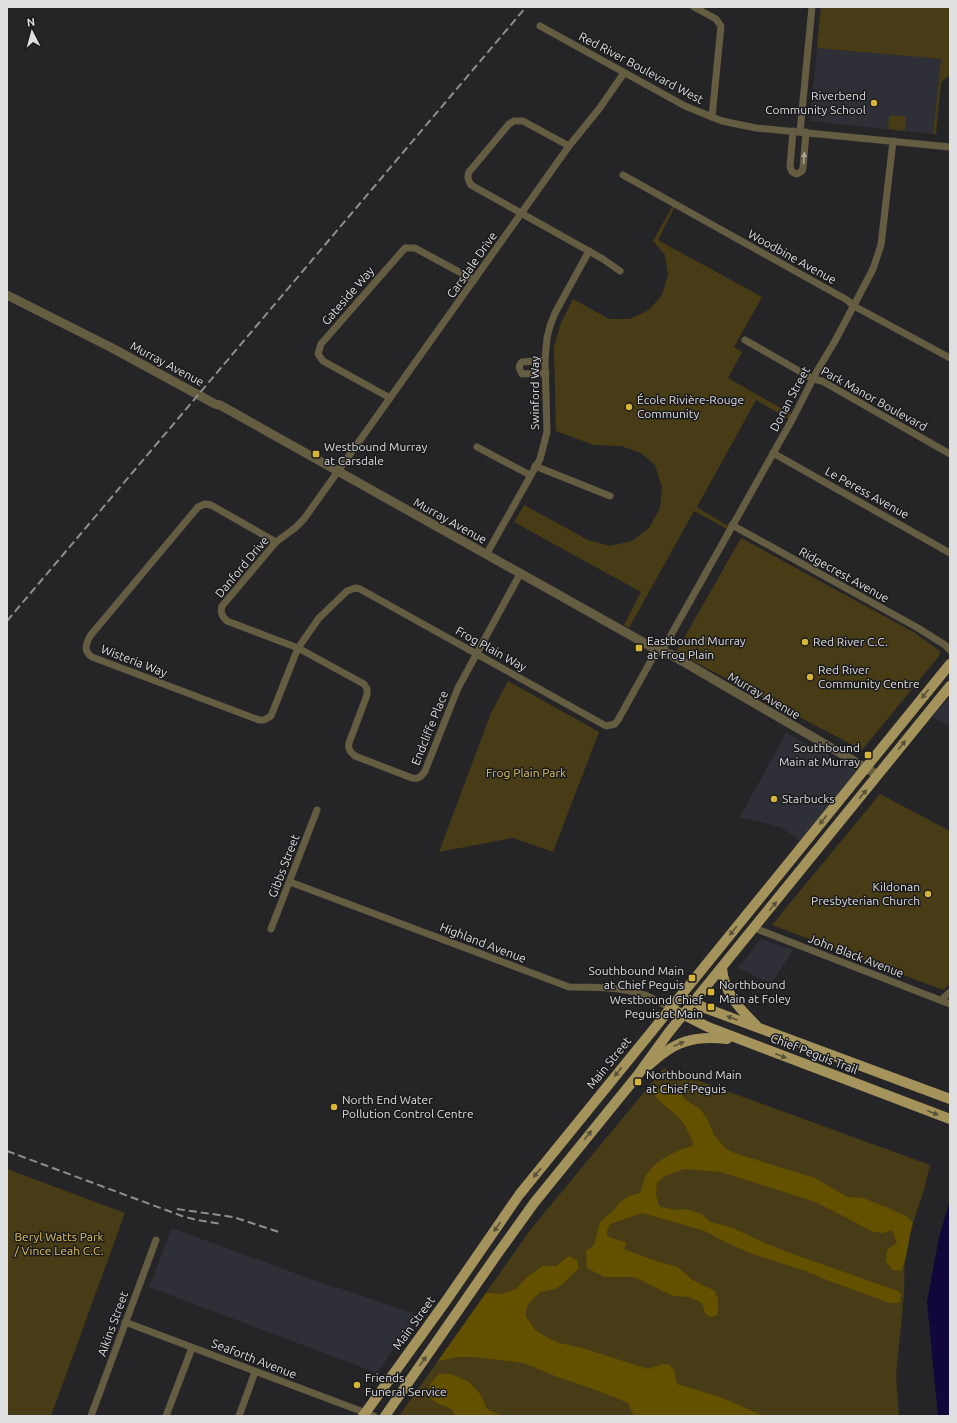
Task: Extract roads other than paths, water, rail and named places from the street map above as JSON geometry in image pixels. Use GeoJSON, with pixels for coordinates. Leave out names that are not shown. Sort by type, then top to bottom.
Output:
{"type":"FeatureCollection","features":[{"type":"Feature","properties":{"kind":"main road","name":"Main Street"},"geometry":{"type":"LineString","coordinates":[[367,1415],[519,1195],[950,664]]}},
{"type":"Feature","properties":{"kind":"main road"},"geometry":{"type":"LineString","coordinates":[[385,1416],[534,1203],[636,1076],[656,1048],[950,686]]}},
{"type":"Feature","properties":{"kind":"main road"},"geometry":{"type":"LineString","coordinates":[[722,968],[723,982],[731,996],[741,1010],[759,1028]]}},
{"type":"Feature","properties":{"kind":"main road","name":"Chief Peguis Trail"},"geometry":{"type":"LineString","coordinates":[[680,996],[759,1028],[950,1099]]}},
{"type":"Feature","properties":{"kind":"main road","name":"Chief Peguis Trail"},"geometry":{"type":"LineString","coordinates":[[670,1008],[708,1027],[745,1042],[950,1119]]}},
{"type":"Feature","properties":{"kind":"main road"},"geometry":{"type":"LineString","coordinates":[[636,1076],[668,1049],[686,1041],[698,1038],[716,1037],[745,1042]]}},
{"type":"Feature","properties":{"kind":"street"},"geometry":{"type":"LineString","coordinates":[[694,7],[716,20],[721,26],[712,117]]}},
{"type":"Feature","properties":{"kind":"street"},"geometry":{"type":"LineString","coordinates":[[800,132],[790,166],[793,173],[797,174],[802,171],[803,168],[800,132],[812,7]]}},
{"type":"Feature","properties":{"kind":"street","name":"Red River Boulevard West"},"geometry":{"type":"LineString","coordinates":[[540,26],[685,106],[722,121],[749,127],[950,147]]}},
{"type":"Feature","properties":{"kind":"street","name":"Carsdale Drive"},"geometry":{"type":"LineString","coordinates":[[339,472],[569,146],[599,109],[624,73]]}},
{"type":"Feature","properties":{"kind":"street"},"geometry":{"type":"LineString","coordinates":[[569,146],[523,121],[514,120],[469,172],[467,176],[468,181],[472,185],[522,214],[589,251],[620,271]]}},
{"type":"Feature","properties":{"kind":"street","name":"Donan Street"},"geometry":{"type":"LineString","coordinates":[[659,650],[793,418],[873,269],[881,245],[893,141]]}},
{"type":"Feature","properties":{"kind":"street","name":"Woodbine Avenue"},"geometry":{"type":"LineString","coordinates":[[623,175],[847,300],[854,306],[950,358]]}},
{"type":"Feature","properties":{"kind":"street","name":"Gateside Way"},"geometry":{"type":"LineString","coordinates":[[390,398],[323,361],[318,354],[321,344],[405,248],[415,248],[474,280]]}},
{"type":"Feature","properties":{"kind":"street","name":"Swinford Way"},"geometry":{"type":"LineString","coordinates":[[486,555],[536,466],[543,448],[547,432],[545,360],[546,338],[550,326],[589,251]]}},
{"type":"Feature","properties":{"kind":"street","name":"Murray Avenue"},"geometry":{"type":"LineString","coordinates":[[7,295],[114,349],[215,404],[220,405],[520,574],[659,650],[670,654],[878,775]]}},
{"type":"Feature","properties":{"kind":"street","name":"Park Manor Boulevard"},"geometry":{"type":"LineString","coordinates":[[745,340],[813,379],[822,381],[950,454]]}},
{"type":"Feature","properties":{"kind":"street"},"geometry":{"type":"LineString","coordinates":[[545,360],[522,362],[519,364],[519,368],[522,374],[546,373]]}},
{"type":"Feature","properties":{"kind":"street"},"geometry":{"type":"LineString","coordinates":[[477,447],[530,475]]}},
{"type":"Feature","properties":{"kind":"street","name":"Le Peress Avenue"},"geometry":{"type":"LineString","coordinates":[[773,453],[950,552]]}},
{"type":"Feature","properties":{"kind":"street"},"geometry":{"type":"LineString","coordinates":[[536,466],[610,496]]}},
{"type":"Feature","properties":{"kind":"street","name":"Danford Drive"},"geometry":{"type":"LineString","coordinates":[[298,648],[227,621],[222,616],[222,606],[276,542],[295,528],[304,519],[339,472]]}},
{"type":"Feature","properties":{"kind":"street","name":"Wisteria Way"},"geometry":{"type":"LineString","coordinates":[[276,542],[211,505],[202,505],[198,507],[90,636],[86,643],[86,650],[88,655],[92,657],[259,720],[264,720],[272,716],[298,648]]}},
{"type":"Feature","properties":{"kind":"street","name":"Ridgecrest Avenue"},"geometry":{"type":"LineString","coordinates":[[732,525],[948,646]]}},
{"type":"Feature","properties":{"kind":"street","name":"Endcliffe Place"},"geometry":{"type":"LineString","coordinates":[[298,648],[364,684],[367,688],[367,695],[349,743],[348,748],[350,752],[354,756],[412,778],[421,777],[425,771],[458,688],[520,574]]}},
{"type":"Feature","properties":{"kind":"street","name":"Frog Plain Way"},"geometry":{"type":"LineString","coordinates":[[298,648],[319,618],[348,591],[355,588],[360,589],[606,726],[615,724],[618,720],[659,650]]}},
{"type":"Feature","properties":{"kind":"street","name":"Gibbs Street"},"geometry":{"type":"LineString","coordinates":[[271,929],[316,810]]}},
{"type":"Feature","properties":{"kind":"street","name":"Highland Avenue"},"geometry":{"type":"LineString","coordinates":[[290,882],[569,987],[636,992],[650,997],[670,1008]]}},
{"type":"Feature","properties":{"kind":"street","name":"John Black Avenue"},"geometry":{"type":"LineString","coordinates":[[754,928],[950,1004]]}},
{"type":"Feature","properties":{"kind":"street"},"geometry":{"type":"LineString","coordinates":[[941,1000],[950,992]]}},
{"type":"Feature","properties":{"kind":"street","name":"Aikins Street"},"geometry":{"type":"LineString","coordinates":[[91,1416],[156,1240]]}},
{"type":"Feature","properties":{"kind":"street","name":"Seaforth Avenue"},"geometry":{"type":"LineString","coordinates":[[125,1322],[367,1415]]}},
{"type":"Feature","properties":{"kind":"street"},"geometry":{"type":"LineString","coordinates":[[166,1416],[192,1348]]}},
{"type":"Feature","properties":{"kind":"street"},"geometry":{"type":"LineString","coordinates":[[238,1416],[255,1372]]}},
{"type":"Feature","properties":{"kind":"railway"},"geometry":{"type":"LineString","coordinates":[[7,621],[526,7]]}},
{"type":"Feature","properties":{"kind":"railway"},"geometry":{"type":"LineString","coordinates":[[7,1151],[182,1216],[222,1224]]}},
{"type":"Feature","properties":{"kind":"railway"},"geometry":{"type":"LineString","coordinates":[[177,1209],[233,1217],[279,1232]]}},
{"type":"Feature","properties":{"kind":"place","name":"Riverbend Community School"},"geometry":{"type":"Point","coordinates":[874,103]}},
{"type":"Feature","properties":{"kind":"place","name":"École Rivière-Rouge Community"},"geometry":{"type":"Point","coordinates":[629,407]}},
{"type":"Feature","properties":{"kind":"place","name":"Westbound Murray at Carsdale"},"geometry":{"type":"Point","coordinates":[316,454]}},
{"type":"Feature","properties":{"kind":"place","name":"Red River C.C."},"geometry":{"type":"Point","coordinates":[805,642]}},
{"type":"Feature","properties":{"kind":"place","name":"Eastbound Murray at Frog Plain"},"geometry":{"type":"Point","coordinates":[639,648]}},
{"type":"Feature","properties":{"kind":"place","name":"Red River Community Centre"},"geometry":{"type":"Point","coordinates":[810,677]}},
{"type":"Feature","properties":{"kind":"place","name":"Southbound Main at Murray"},"geometry":{"type":"Point","coordinates":[868,755]}},
{"type":"Feature","properties":{"kind":"place","name":"Starbucks"},"geometry":{"type":"Point","coordinates":[774,799]}},
{"type":"Feature","properties":{"kind":"place","name":"Kildonan Presbyterian Church"},"geometry":{"type":"Point","coordinates":[928,894]}},
{"type":"Feature","properties":{"kind":"place","name":"Southbound Main at Chief Peguis"},"geometry":{"type":"Point","coordinates":[692,978]}},
{"type":"Feature","properties":{"kind":"place","name":"Northbound Main at Foley"},"geometry":{"type":"Point","coordinates":[711,992]}},
{"type":"Feature","properties":{"kind":"place","name":"Westbound Chief Peguis at Main"},"geometry":{"type":"Point","coordinates":[711,1007]}},
{"type":"Feature","properties":{"kind":"place","name":"Northbound Main at Chief Peguis"},"geometry":{"type":"Point","coordinates":[638,1082]}},
{"type":"Feature","properties":{"kind":"place","name":"North End Water Pollution Control Centre"},"geometry":{"type":"Point","coordinates":[334,1107]}},
{"type":"Feature","properties":{"kind":"place","name":"Friends Funeral Service"},"geometry":{"type":"Point","coordinates":[357,1385]}},
{"type":"Feature","properties":{"kind":"park label","name":"Frog Plain Park"},"geometry":{"type":"Point","coordinates":[526,773]}},
{"type":"Feature","properties":{"kind":"park label","name":"Beryl Watts Park / Vince Leah C.C."},"geometry":{"type":"Point","coordinates":[59,1244]}}]}
